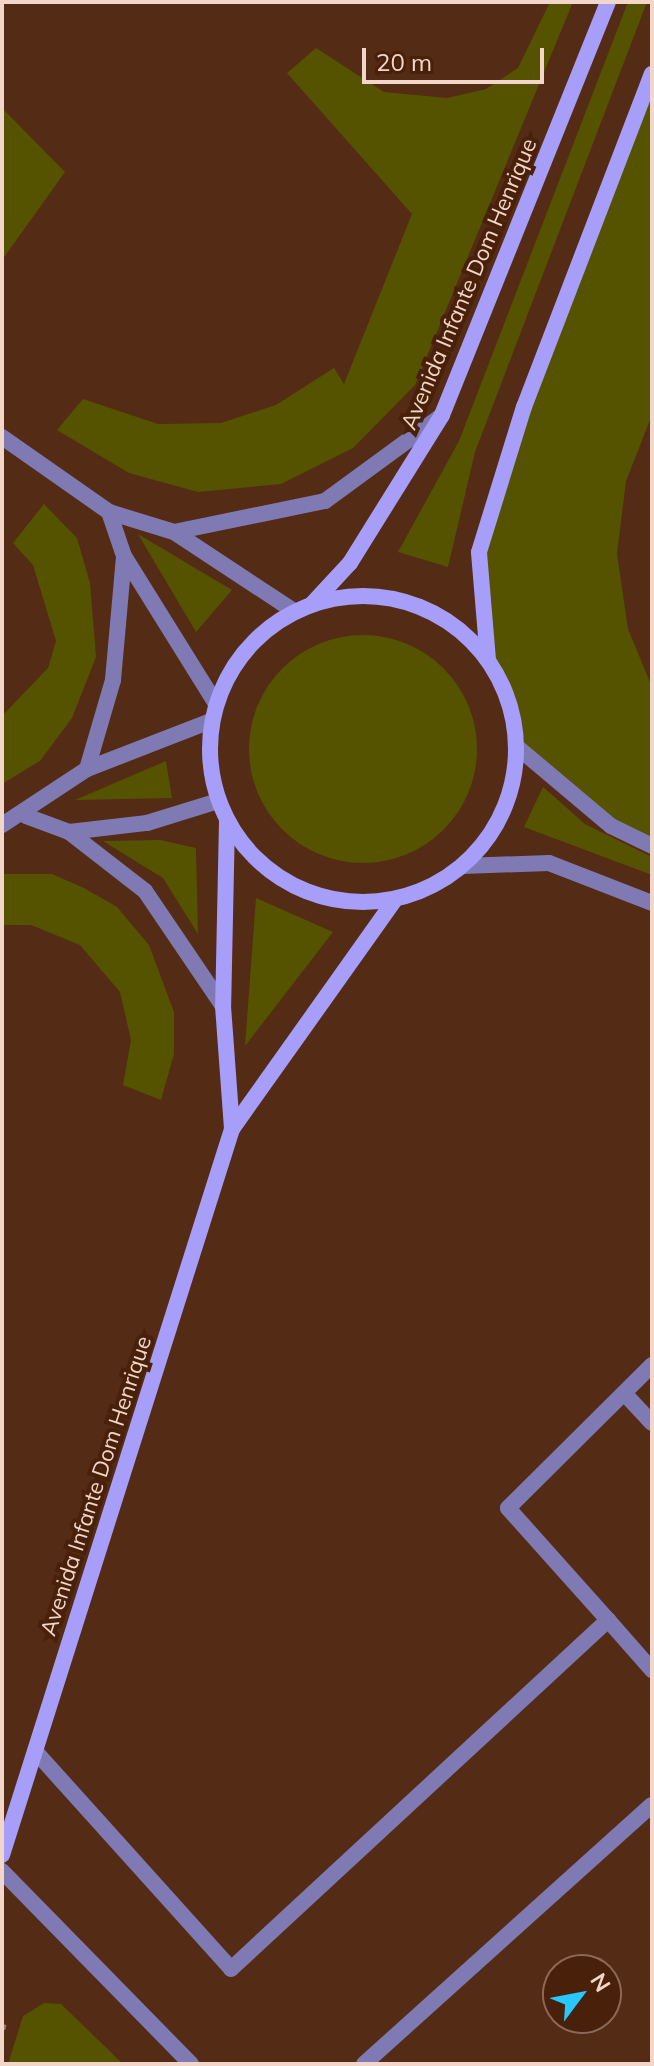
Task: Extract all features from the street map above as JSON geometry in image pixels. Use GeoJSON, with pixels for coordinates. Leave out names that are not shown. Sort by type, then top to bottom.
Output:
{"type":"FeatureCollection","features":[{"type":"Feature","properties":{"kind":"main road","name":"Avenida Infante Dom Henrique"},"geometry":{"type":"LineString","coordinates":[[312,604],[350,563],[442,415],[608,2]]}},
{"type":"Feature","properties":{"kind":"main road"},"geometry":{"type":"LineString","coordinates":[[488,660],[479,552],[524,407],[652,74]]}},
{"type":"Feature","properties":{"kind":"main road"},"geometry":{"type":"LineString","coordinates":[[352,596],[417,606],[468,637],[488,660],[508,701],[516,746],[506,805],[463,866],[395,900],[364,904],[305,891],[249,853],[227,821],[218,801],[211,721],[216,704],[251,643],[294,611],[352,596]]}},
{"type":"Feature","properties":{"kind":"main road","name":"Avenida Infante Dom Henrique"},"geometry":{"type":"LineString","coordinates":[[227,821],[223,1006],[232,1129]]}},
{"type":"Feature","properties":{"kind":"main road","name":"Avenida Infante Dom Henrique"},"geometry":{"type":"LineString","coordinates":[[2,1855],[232,1129],[395,900]]}},
{"type":"Feature","properties":{"kind":"street"},"geometry":{"type":"LineString","coordinates":[[174,532],[325,501],[442,415]]}},
{"type":"Feature","properties":{"kind":"street"},"geometry":{"type":"LineString","coordinates":[[2,437],[109,512],[174,532],[294,611]]}},
{"type":"Feature","properties":{"kind":"street"},"geometry":{"type":"LineString","coordinates":[[109,512],[124,556],[216,704]]}},
{"type":"Feature","properties":{"kind":"street"},"geometry":{"type":"LineString","coordinates":[[87,769],[113,680],[124,556]]}},
{"type":"Feature","properties":{"kind":"street"},"geometry":{"type":"LineString","coordinates":[[2,825],[26,816],[87,769],[211,721]]}},
{"type":"Feature","properties":{"kind":"street"},"geometry":{"type":"LineString","coordinates":[[516,746],[611,826],[652,846]]}},
{"type":"Feature","properties":{"kind":"street"},"geometry":{"type":"LineString","coordinates":[[69,832],[147,823],[218,801]]}},
{"type":"Feature","properties":{"kind":"street"},"geometry":{"type":"LineString","coordinates":[[26,816],[69,832],[145,891],[223,1006]]}},
{"type":"Feature","properties":{"kind":"street"},"geometry":{"type":"LineString","coordinates":[[463,866],[549,863],[652,903]]}},
{"type":"Feature","properties":{"kind":"street"},"geometry":{"type":"LineString","coordinates":[[652,1365],[508,1508],[652,1670]]}},
{"type":"Feature","properties":{"kind":"street"},"geometry":{"type":"LineString","coordinates":[[624,1393],[652,1423]]}},
{"type":"Feature","properties":{"kind":"street"},"geometry":{"type":"LineString","coordinates":[[35,1751],[231,1969],[608,1620]]}},
{"type":"Feature","properties":{"kind":"street"},"geometry":{"type":"LineString","coordinates":[[364,2064],[652,1805]]}},
{"type":"Feature","properties":{"kind":"street"},"geometry":{"type":"LineString","coordinates":[[2,1871],[191,2064]]}},
{"type":"Feature","properties":{"kind":"shaded area"},"geometry":{"type":"Polygon","coordinates":[[[550,2],[573,2],[415,385],[353,448],[281,484],[198,492],[129,473],[57,430],[83,399],[158,424],[221,423],[276,405],[334,368],[344,384],[412,214],[287,73],[316,48],[384,92],[447,98],[486,89],[518,68],[550,2]]]}},
{"type":"Feature","properties":{"kind":"shaded area"},"geometry":{"type":"Polygon","coordinates":[[[628,2],[647,2],[475,452],[448,567],[398,552],[459,441],[628,2]]]}},
{"type":"Feature","properties":{"kind":"shaded area"},"geometry":{"type":"Polygon","coordinates":[[[652,74],[652,415],[626,481],[617,554],[628,629],[652,687],[652,845],[629,836],[516,746],[512,715],[488,660],[479,552],[652,74]]]}},
{"type":"Feature","properties":{"kind":"shaded area"},"geometry":{"type":"Polygon","coordinates":[[[2,108],[65,172],[2,260],[2,108]]]}},
{"type":"Feature","properties":{"kind":"shaded area"},"geometry":{"type":"Polygon","coordinates":[[[44,504],[77,538],[90,583],[96,657],[72,718],[40,761],[2,784],[2,716],[48,668],[56,641],[33,565],[13,543],[44,504]]]}},
{"type":"Feature","properties":{"kind":"shaded area"},"geometry":{"type":"Polygon","coordinates":[[[138,534],[232,590],[196,632],[138,534]]]}},
{"type":"Feature","properties":{"kind":"shaded area"},"geometry":{"type":"Polygon","coordinates":[[[363,635],[385,637],[407,644],[444,668],[468,705],[475,727],[475,771],[468,793],[444,830],[407,854],[385,861],[363,863],[341,861],[319,854],[282,830],[258,793],[251,771],[249,749],[251,727],[258,705],[282,668],[319,644],[341,637],[363,635]]]}},
{"type":"Feature","properties":{"kind":"shaded area"},"geometry":{"type":"Polygon","coordinates":[[[166,761],[172,798],[75,800],[166,761]]]}},
{"type":"Feature","properties":{"kind":"shaded area"},"geometry":{"type":"Polygon","coordinates":[[[543,787],[585,824],[652,857],[652,875],[524,827],[543,787]]]}},
{"type":"Feature","properties":{"kind":"shaded area"},"geometry":{"type":"Polygon","coordinates":[[[160,840],[196,848],[198,934],[163,878],[103,841],[160,840]]]}},
{"type":"Feature","properties":{"kind":"shaded area"},"geometry":{"type":"Polygon","coordinates":[[[2,874],[52,874],[84,888],[117,907],[149,945],[174,1012],[174,1054],[161,1100],[123,1085],[131,1040],[120,992],[80,945],[31,925],[2,925],[2,874]]]}},
{"type":"Feature","properties":{"kind":"shaded area"},"geometry":{"type":"Polygon","coordinates":[[[256,898],[333,932],[245,1046],[256,898]]]}},
{"type":"Feature","properties":{"kind":"shaded area"},"geometry":{"type":"Polygon","coordinates":[[[44,2003],[61,2004],[123,2064],[8,2064],[23,2016],[44,2003]]]}}]}
